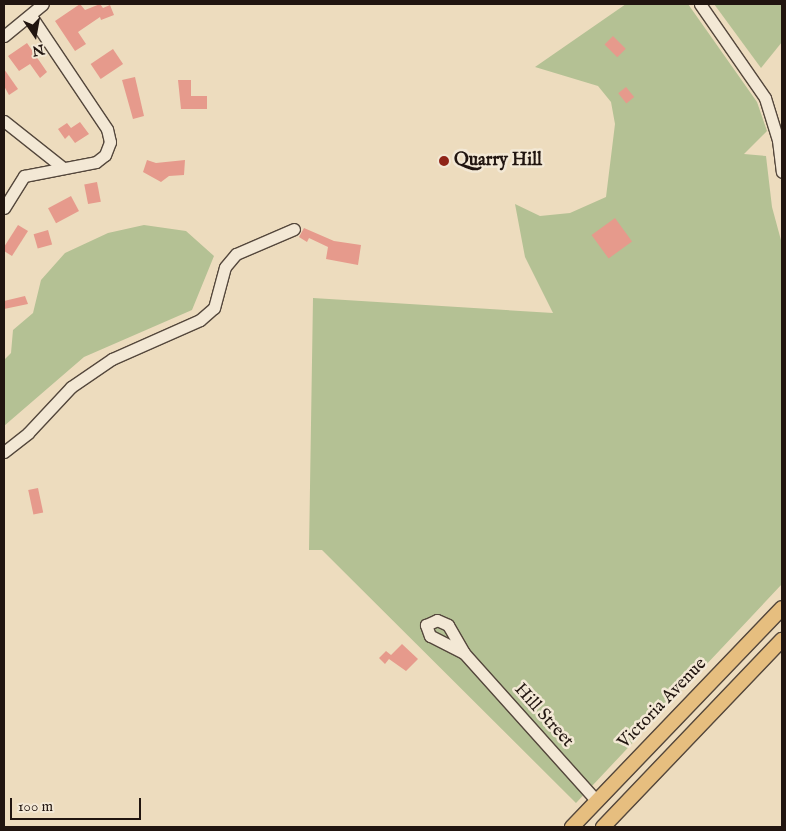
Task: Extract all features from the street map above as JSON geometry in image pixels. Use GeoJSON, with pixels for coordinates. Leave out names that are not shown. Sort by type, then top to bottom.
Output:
{"type":"FeatureCollection","features":[{"type":"Feature","properties":{"kind":"main road","name":"Victoria Avenue"},"geometry":{"type":"LineString","coordinates":[[572,827],[782,608]]}},
{"type":"Feature","properties":{"kind":"main road"},"geometry":{"type":"LineString","coordinates":[[603,827],[782,640]]}},
{"type":"Feature","properties":{"kind":"street"},"geometry":{"type":"LineString","coordinates":[[4,36],[31,16],[43,4]]}},
{"type":"Feature","properties":{"kind":"street"},"geometry":{"type":"LineString","coordinates":[[700,4],[766,98],[777,132],[782,172]]}},
{"type":"Feature","properties":{"kind":"street"},"geometry":{"type":"LineString","coordinates":[[4,208],[24,176],[96,162],[105,155],[110,142],[108,129],[31,16]]}},
{"type":"Feature","properties":{"kind":"street"},"geometry":{"type":"LineString","coordinates":[[4,121],[62,168]]}},
{"type":"Feature","properties":{"kind":"street"},"geometry":{"type":"LineString","coordinates":[[4,452],[28,433],[71,387],[112,359],[200,320],[214,308],[225,267],[236,254],[294,229]]}},
{"type":"Feature","properties":{"kind":"street","name":"Hill Street"},"geometry":{"type":"LineString","coordinates":[[464,653],[596,801]]}},
{"type":"Feature","properties":{"kind":"green space"},"geometry":{"type":"Polygon","coordinates":[[[626,4],[688,4],[757,102],[767,131],[744,154],[766,156],[772,207],[782,244],[782,584],[576,803],[322,550],[309,550],[313,298],[553,313],[525,257],[515,204],[540,216],[570,213],[606,197],[615,124],[611,102],[598,86],[535,67],[626,4]]]}},
{"type":"Feature","properties":{"kind":"green space"},"geometry":{"type":"Polygon","coordinates":[[[714,4],[782,4],[782,42],[761,68],[714,4]]]}},
{"type":"Feature","properties":{"kind":"green space"},"geometry":{"type":"Polygon","coordinates":[[[144,225],[186,231],[214,256],[192,310],[84,357],[4,426],[4,360],[11,353],[13,330],[33,313],[41,280],[65,253],[108,233],[144,225]]]}},
{"type":"Feature","properties":{"kind":"building"},"geometry":{"type":"Polygon","coordinates":[[[80,4],[85,10],[100,4],[103,8],[110,5],[114,15],[101,20],[100,17],[78,32],[86,44],[75,51],[55,21],[80,4]]]}},
{"type":"Feature","properties":{"kind":"building"},"geometry":{"type":"Polygon","coordinates":[[[613,36],[626,49],[617,57],[605,44],[613,36]]]}},
{"type":"Feature","properties":{"kind":"building"},"geometry":{"type":"Polygon","coordinates":[[[27,43],[47,72],[40,78],[30,64],[19,71],[8,56],[27,43]]]}},
{"type":"Feature","properties":{"kind":"building"},"geometry":{"type":"Polygon","coordinates":[[[113,49],[123,64],[101,79],[91,64],[113,49]]]}},
{"type":"Feature","properties":{"kind":"building"},"geometry":{"type":"Polygon","coordinates":[[[4,69],[18,89],[9,95],[4,86],[4,69]]]}},
{"type":"Feature","properties":{"kind":"building"},"geometry":{"type":"Polygon","coordinates":[[[135,77],[144,116],[133,119],[122,80],[135,77]]]}},
{"type":"Feature","properties":{"kind":"building"},"geometry":{"type":"Polygon","coordinates":[[[178,80],[191,80],[191,96],[207,96],[207,109],[181,109],[178,80]]]}},
{"type":"Feature","properties":{"kind":"building"},"geometry":{"type":"Polygon","coordinates":[[[626,87],[634,97],[626,103],[618,93],[626,87]]]}},
{"type":"Feature","properties":{"kind":"building"},"geometry":{"type":"Polygon","coordinates":[[[80,122],[89,134],[75,143],[69,135],[65,139],[58,129],[67,123],[71,128],[80,122]]]}},
{"type":"Feature","properties":{"kind":"building"},"geometry":{"type":"Polygon","coordinates":[[[147,160],[156,163],[185,160],[184,175],[169,176],[161,182],[143,172],[147,160]]]}},
{"type":"Feature","properties":{"kind":"building"},"geometry":{"type":"Polygon","coordinates":[[[97,182],[101,202],[88,204],[84,184],[97,182]]]}},
{"type":"Feature","properties":{"kind":"building"},"geometry":{"type":"Polygon","coordinates":[[[71,196],[79,211],[56,223],[48,208],[71,196]]]}},
{"type":"Feature","properties":{"kind":"building"},"geometry":{"type":"Polygon","coordinates":[[[615,218],[632,241],[609,259],[592,235],[615,218]]]}},
{"type":"Feature","properties":{"kind":"building"},"geometry":{"type":"Polygon","coordinates":[[[18,225],[28,231],[12,256],[4,251],[4,247],[18,225]]]}},
{"type":"Feature","properties":{"kind":"building"},"geometry":{"type":"Polygon","coordinates":[[[304,228],[334,241],[361,245],[358,265],[326,259],[328,247],[309,238],[307,242],[299,237],[304,228]]]}},
{"type":"Feature","properties":{"kind":"building"},"geometry":{"type":"Polygon","coordinates":[[[48,230],[52,244],[38,249],[34,234],[48,230]]]}},
{"type":"Feature","properties":{"kind":"building"},"geometry":{"type":"Polygon","coordinates":[[[25,296],[28,304],[4,309],[4,301],[25,296]]]}},
{"type":"Feature","properties":{"kind":"building"},"geometry":{"type":"Polygon","coordinates":[[[38,488],[43,512],[33,515],[28,490],[38,488]]]}},
{"type":"Feature","properties":{"kind":"building"},"geometry":{"type":"Polygon","coordinates":[[[402,644],[418,659],[406,671],[389,659],[385,664],[379,658],[386,651],[391,655],[402,644]]]}},
{"type":"Feature","properties":{"kind":"place","name":"Quarry Hill"},"geometry":{"type":"Point","coordinates":[444,161]}}]}
